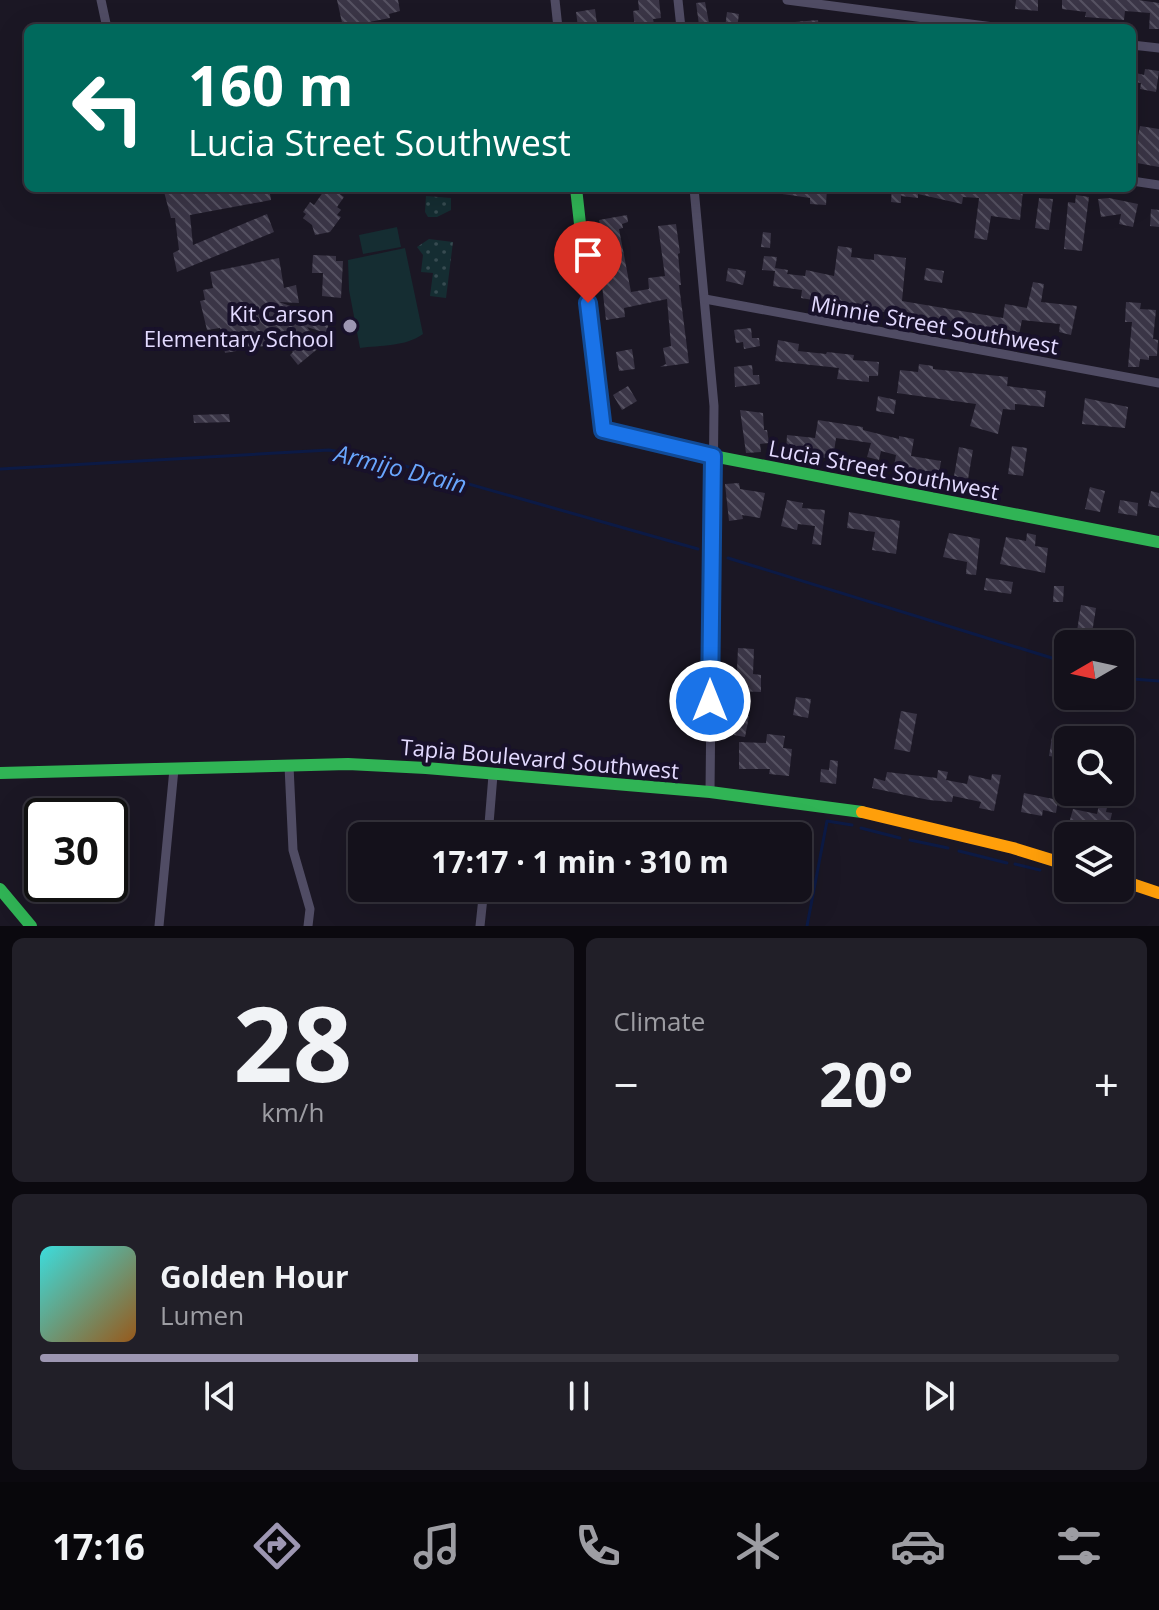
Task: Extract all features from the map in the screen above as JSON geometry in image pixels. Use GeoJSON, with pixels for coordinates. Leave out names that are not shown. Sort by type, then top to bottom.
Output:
{"type":"FeatureCollection","features":[{"type":"Feature","properties":{"kind":"street"},"geometry":{"type":"LineString","coordinates":[[101,0],[106,24]]}},
{"type":"Feature","properties":{"kind":"street"},"geometry":{"type":"LineString","coordinates":[[555,0],[558,24]]}},
{"type":"Feature","properties":{"kind":"street"},"geometry":{"type":"LineString","coordinates":[[678,0],[681,24]]}},
{"type":"Feature","properties":{"kind":"street"},"geometry":{"type":"LineString","coordinates":[[787,0],[970,24]]}},
{"type":"Feature","properties":{"kind":"street"},"geometry":{"type":"LineString","coordinates":[[1136,45],[1159,48]]}},
{"type":"Feature","properties":{"kind":"street"},"geometry":{"type":"LineString","coordinates":[[1136,182],[1159,185]]}},
{"type":"Feature","properties":{"kind":"street","name":"Lucia Street Southwest"},"geometry":{"type":"LineString","coordinates":[[576,192],[603,430],[713,456],[1159,542]]}},
{"type":"Feature","properties":{"kind":"street"},"geometry":{"type":"LineString","coordinates":[[694,192],[714,406],[710,792]]}},
{"type":"Feature","properties":{"kind":"street","name":"Minnie Street Southwest"},"geometry":{"type":"LineString","coordinates":[[705,299],[1159,383]]}},
{"type":"Feature","properties":{"kind":"street","name":"Tapia Boulevard Southwest"},"geometry":{"type":"LineString","coordinates":[[0,773],[391,765],[710,792],[866,813],[1054,861]]}},
{"type":"Feature","properties":{"kind":"street"},"geometry":{"type":"LineString","coordinates":[[289,766],[293,850],[310,909],[308,926]]}},
{"type":"Feature","properties":{"kind":"street"},"geometry":{"type":"LineString","coordinates":[[159,926],[174,769]]}},
{"type":"Feature","properties":{"kind":"street"},"geometry":{"type":"LineString","coordinates":[[489,822],[493,775]]}},
{"type":"Feature","properties":{"kind":"street"},"geometry":{"type":"LineString","coordinates":[[1134,885],[1159,893]]}},
{"type":"Feature","properties":{"kind":"street"},"geometry":{"type":"LineString","coordinates":[[0,889],[31,926]]}},
{"type":"Feature","properties":{"kind":"street"},"geometry":{"type":"LineString","coordinates":[[480,926],[483,902]]}},
{"type":"Feature","properties":{"kind":"green space"},"geometry":{"type":"Polygon","coordinates":[[[426,196],[451,198],[451,210],[437,217],[428,217],[425,212],[426,196]]]}},
{"type":"Feature","properties":{"kind":"green space"},"geometry":{"type":"Polygon","coordinates":[[[397,227],[401,247],[363,254],[359,235],[397,227]]]}},
{"type":"Feature","properties":{"kind":"green space"},"geometry":{"type":"Polygon","coordinates":[[[429,239],[453,242],[446,298],[430,296],[433,273],[421,272],[423,255],[417,247],[429,239]]]}},
{"type":"Feature","properties":{"kind":"green space"},"geometry":{"type":"Polygon","coordinates":[[[405,248],[423,334],[401,343],[360,348],[349,290],[348,260],[405,248]]]}},
{"type":"Feature","properties":{"kind":"building"},"geometry":{"type":"Polygon","coordinates":[[[337,0],[398,0],[400,11],[389,14],[390,18],[342,24],[337,0]]]}},
{"type":"Feature","properties":{"kind":"building"},"geometry":{"type":"Polygon","coordinates":[[[638,0],[659,0],[661,18],[653,19],[654,24],[635,24],[633,11],[639,10],[638,0]]]}},
{"type":"Feature","properties":{"kind":"building"},"geometry":{"type":"Polygon","coordinates":[[[1016,0],[1038,0],[1038,11],[1015,9],[1016,0]]]}},
{"type":"Feature","properties":{"kind":"building"},"geometry":{"type":"Polygon","coordinates":[[[1062,0],[1159,3],[1159,29],[1149,29],[1150,13],[1125,11],[1124,20],[1085,17],[1086,12],[1062,9],[1062,0]]]}},
{"type":"Feature","properties":{"kind":"building"},"geometry":{"type":"Polygon","coordinates":[[[705,2],[709,23],[699,24],[696,3],[705,2]]]}},
{"type":"Feature","properties":{"kind":"building"},"geometry":{"type":"Polygon","coordinates":[[[595,9],[597,24],[578,24],[576,12],[595,9]]]}},
{"type":"Feature","properties":{"kind":"building"},"geometry":{"type":"Polygon","coordinates":[[[727,12],[739,14],[738,24],[726,24],[727,12]]]}},
{"type":"Feature","properties":{"kind":"building"},"geometry":{"type":"Polygon","coordinates":[[[818,20],[818,24],[795,24],[818,20]]]}},
{"type":"Feature","properties":{"kind":"building"},"geometry":{"type":"Polygon","coordinates":[[[1145,69],[1159,71],[1156,92],[1140,89],[1141,83],[1136,82],[1136,73],[1144,75],[1145,69]]]}},
{"type":"Feature","properties":{"kind":"building"},"geometry":{"type":"Polygon","coordinates":[[[1140,126],[1159,129],[1159,167],[1137,163],[1140,126]]]}},
{"type":"Feature","properties":{"kind":"building"},"geometry":{"type":"Polygon","coordinates":[[[164,192],[270,192],[271,200],[190,215],[193,245],[267,214],[274,232],[177,272],[173,253],[179,250],[175,218],[171,218],[164,192]]]}},
{"type":"Feature","properties":{"kind":"building"},"geometry":{"type":"Polygon","coordinates":[[[323,192],[337,192],[344,197],[337,207],[341,210],[337,215],[341,217],[330,232],[315,235],[312,225],[303,218],[306,214],[303,212],[310,202],[314,205],[323,192]]]}},
{"type":"Feature","properties":{"kind":"building"},"geometry":{"type":"Polygon","coordinates":[[[827,192],[826,205],[810,204],[810,198],[776,193],[827,192]]]}},
{"type":"Feature","properties":{"kind":"building"},"geometry":{"type":"Polygon","coordinates":[[[892,192],[1023,192],[1020,220],[991,216],[987,240],[974,238],[979,198],[963,197],[962,204],[918,194],[918,198],[901,196],[901,203],[891,202],[892,192]]]}},
{"type":"Feature","properties":{"kind":"building"},"geometry":{"type":"Polygon","coordinates":[[[1076,195],[1089,197],[1082,251],[1064,249],[1068,202],[1075,203],[1076,195]]]}},
{"type":"Feature","properties":{"kind":"building"},"geometry":{"type":"Polygon","coordinates":[[[1039,198],[1053,199],[1049,230],[1035,228],[1039,198]]]}},
{"type":"Feature","properties":{"kind":"building"},"geometry":{"type":"Polygon","coordinates":[[[1098,199],[1138,204],[1133,227],[1119,224],[1121,214],[1101,217],[1098,199]]]}},
{"type":"Feature","properties":{"kind":"building"},"geometry":{"type":"Polygon","coordinates":[[[1151,209],[1159,210],[1159,227],[1150,226],[1151,209]]]}},
{"type":"Feature","properties":{"kind":"building"},"geometry":{"type":"Polygon","coordinates":[[[627,215],[628,222],[619,229],[631,292],[649,289],[648,278],[665,276],[658,226],[676,224],[680,253],[679,285],[689,363],[660,367],[666,364],[663,348],[671,346],[667,299],[624,308],[625,317],[606,320],[600,268],[604,267],[600,243],[603,242],[599,220],[627,215]]]}},
{"type":"Feature","properties":{"kind":"building"},"geometry":{"type":"Polygon","coordinates":[[[763,232],[771,233],[770,248],[761,247],[763,232]]]}},
{"type":"Feature","properties":{"kind":"building"},"geometry":{"type":"Polygon","coordinates":[[[838,246],[852,248],[851,257],[874,260],[874,254],[906,258],[902,301],[1003,318],[1005,304],[1027,308],[1033,282],[1044,284],[1041,302],[1077,306],[1071,335],[1059,332],[1060,324],[1022,320],[1019,335],[801,298],[802,290],[773,286],[775,271],[762,270],[764,256],[777,257],[775,268],[788,270],[787,274],[805,276],[806,270],[834,276],[838,246]]]}},
{"type":"Feature","properties":{"kind":"building"},"geometry":{"type":"Polygon","coordinates":[[[313,255],[336,256],[336,261],[343,261],[341,298],[322,296],[323,273],[312,273],[313,255]]]}},
{"type":"Feature","properties":{"kind":"building"},"geometry":{"type":"Polygon","coordinates":[[[279,258],[284,288],[296,285],[299,303],[279,302],[330,320],[326,333],[307,327],[321,346],[298,365],[290,355],[293,352],[286,342],[225,353],[220,328],[207,330],[200,301],[205,300],[203,290],[213,288],[210,272],[279,258]]]}},
{"type":"Feature","properties":{"kind":"building"},"geometry":{"type":"Polygon","coordinates":[[[728,268],[746,271],[743,285],[726,281],[728,268]]]}},
{"type":"Feature","properties":{"kind":"building"},"geometry":{"type":"Polygon","coordinates":[[[926,268],[944,271],[942,283],[924,280],[926,268]]]}},
{"type":"Feature","properties":{"kind":"building"},"geometry":{"type":"Polygon","coordinates":[[[1126,302],[1141,303],[1140,309],[1156,310],[1153,339],[1158,340],[1157,356],[1149,356],[1149,360],[1140,359],[1139,367],[1128,367],[1132,322],[1125,322],[1126,302]]]}},
{"type":"Feature","properties":{"kind":"building"},"geometry":{"type":"Polygon","coordinates":[[[751,328],[752,338],[759,338],[760,346],[744,349],[743,342],[736,343],[734,330],[751,328]]]}},
{"type":"Feature","properties":{"kind":"building"},"geometry":{"type":"Polygon","coordinates":[[[778,340],[799,344],[798,351],[854,355],[853,360],[879,362],[878,376],[869,376],[869,382],[837,379],[839,368],[775,361],[778,340]]]}},
{"type":"Feature","properties":{"kind":"building"},"geometry":{"type":"Polygon","coordinates":[[[632,349],[635,369],[619,371],[616,352],[632,349]]]}},
{"type":"Feature","properties":{"kind":"building"},"geometry":{"type":"Polygon","coordinates":[[[919,364],[933,366],[933,369],[1008,377],[1007,386],[1046,391],[1044,407],[1015,404],[1015,410],[1003,409],[998,434],[970,426],[976,404],[897,393],[900,370],[918,372],[919,364]]]}},
{"type":"Feature","properties":{"kind":"building"},"geometry":{"type":"Polygon","coordinates":[[[752,365],[753,375],[759,375],[760,384],[735,387],[734,367],[752,365]]]}},
{"type":"Feature","properties":{"kind":"building"},"geometry":{"type":"Polygon","coordinates":[[[628,386],[637,401],[622,410],[613,395],[628,386]]]}},
{"type":"Feature","properties":{"kind":"building"},"geometry":{"type":"Polygon","coordinates":[[[878,396],[896,400],[894,414],[876,411],[878,396]]]}},
{"type":"Feature","properties":{"kind":"building"},"geometry":{"type":"Polygon","coordinates":[[[1085,398],[1128,407],[1125,428],[1082,424],[1085,398]]]}},
{"type":"Feature","properties":{"kind":"building"},"geometry":{"type":"Polygon","coordinates":[[[740,410],[763,413],[769,443],[760,444],[761,452],[746,453],[740,410]]]}},
{"type":"Feature","properties":{"kind":"building"},"geometry":{"type":"Polygon","coordinates":[[[229,414],[230,422],[194,423],[193,415],[229,414]]]}},
{"type":"Feature","properties":{"kind":"building"},"geometry":{"type":"Polygon","coordinates":[[[818,420],[863,427],[863,430],[899,439],[899,436],[914,439],[911,456],[941,461],[939,474],[894,466],[896,455],[881,451],[879,460],[867,457],[871,443],[836,438],[833,459],[786,452],[787,435],[815,438],[818,420]]]}},
{"type":"Feature","properties":{"kind":"building"},"geometry":{"type":"Polygon","coordinates":[[[1012,446],[1027,448],[1023,476],[1008,474],[1012,446]]]}},
{"type":"Feature","properties":{"kind":"building"},"geometry":{"type":"Polygon","coordinates":[[[959,447],[973,450],[968,479],[954,476],[959,447]]]}},
{"type":"Feature","properties":{"kind":"building"},"geometry":{"type":"Polygon","coordinates":[[[739,483],[740,489],[765,493],[760,518],[742,515],[743,519],[729,521],[725,484],[739,483]]]}},
{"type":"Feature","properties":{"kind":"building"},"geometry":{"type":"Polygon","coordinates":[[[1090,487],[1105,491],[1100,512],[1085,509],[1090,487]]]}},
{"type":"Feature","properties":{"kind":"building"},"geometry":{"type":"Polygon","coordinates":[[[1151,491],[1159,493],[1159,508],[1148,506],[1151,491]]]}},
{"type":"Feature","properties":{"kind":"building"},"geometry":{"type":"Polygon","coordinates":[[[787,500],[803,503],[802,508],[825,510],[821,545],[812,544],[815,526],[798,524],[797,530],[781,526],[787,500]]]}},
{"type":"Feature","properties":{"kind":"building"},"geometry":{"type":"Polygon","coordinates":[[[1120,500],[1138,503],[1137,516],[1118,513],[1120,500]]]}},
{"type":"Feature","properties":{"kind":"building"},"geometry":{"type":"Polygon","coordinates":[[[849,512],[900,521],[896,554],[872,550],[875,532],[847,528],[849,512]]]}},
{"type":"Feature","properties":{"kind":"building"},"geometry":{"type":"Polygon","coordinates":[[[949,533],[980,539],[976,575],[966,574],[967,562],[943,557],[949,533]]]}},
{"type":"Feature","properties":{"kind":"building"},"geometry":{"type":"Polygon","coordinates":[[[1027,533],[1036,535],[1035,546],[1048,548],[1045,573],[1000,564],[1006,537],[1026,541],[1027,533]]]}},
{"type":"Feature","properties":{"kind":"building"},"geometry":{"type":"Polygon","coordinates":[[[986,578],[1013,582],[1011,594],[984,590],[986,578]]]}},
{"type":"Feature","properties":{"kind":"building"},"geometry":{"type":"Polygon","coordinates":[[[1054,586],[1064,586],[1063,602],[1053,602],[1054,586]]]}},
{"type":"Feature","properties":{"kind":"building"},"geometry":{"type":"Polygon","coordinates":[[[1081,605],[1096,608],[1092,630],[1077,630],[1081,605]]]}},
{"type":"Feature","properties":{"kind":"building"},"geometry":{"type":"Polygon","coordinates":[[[738,648],[754,649],[753,674],[761,675],[761,692],[736,691],[738,648]]]}},
{"type":"Feature","properties":{"kind":"building"},"geometry":{"type":"Polygon","coordinates":[[[796,697],[811,699],[808,718],[793,715],[796,697]]]}},
{"type":"Feature","properties":{"kind":"building"},"geometry":{"type":"Polygon","coordinates":[[[901,711],[917,714],[910,752],[894,749],[901,711]]]}},
{"type":"Feature","properties":{"kind":"building"},"geometry":{"type":"Polygon","coordinates":[[[737,714],[749,716],[745,737],[734,735],[737,714]]]}},
{"type":"Feature","properties":{"kind":"building"},"geometry":{"type":"Polygon","coordinates":[[[767,734],[785,736],[783,748],[792,749],[789,776],[769,774],[770,769],[739,769],[739,742],[766,743],[767,734]]]}},
{"type":"Feature","properties":{"kind":"building"},"geometry":{"type":"Polygon","coordinates":[[[1052,737],[1054,737],[1054,757],[1049,756],[1052,737]]]}},
{"type":"Feature","properties":{"kind":"building"},"geometry":{"type":"Polygon","coordinates":[[[830,760],[838,761],[836,784],[820,782],[821,769],[829,770],[830,760]]]}},
{"type":"Feature","properties":{"kind":"building"},"geometry":{"type":"Polygon","coordinates":[[[938,770],[948,772],[946,780],[967,784],[969,775],[991,780],[992,774],[1001,775],[994,811],[979,808],[981,802],[953,796],[952,802],[929,800],[872,788],[874,778],[885,781],[887,772],[937,778],[938,770]]]}},
{"type":"Feature","properties":{"kind":"building"},"geometry":{"type":"Polygon","coordinates":[[[1024,793],[1054,799],[1054,806],[1057,806],[1056,813],[1043,810],[1042,816],[1021,812],[1024,793]]]}},
{"type":"Feature","properties":{"kind":"building"},"geometry":{"type":"Polygon","coordinates":[[[1099,806],[1107,806],[1106,812],[1112,813],[1110,822],[1069,822],[1073,809],[1097,814],[1099,806]]]}},
{"type":"Feature","properties":{"kind":"waterway","name":"Armijo Drain"},"geometry":{"type":"LineString","coordinates":[[0,469],[329,450],[377,458],[698,549]]}},
{"type":"Feature","properties":{"kind":"waterway","name":"Armijo Drain"},"geometry":{"type":"LineString","coordinates":[[728,558],[1054,659]]}},
{"type":"Feature","properties":{"kind":"waterway","name":"Armijo Drain"},"geometry":{"type":"LineString","coordinates":[[1134,679],[1159,681]]}},
{"type":"Feature","properties":{"kind":"waterway"},"geometry":{"type":"LineString","coordinates":[[807,926],[827,821],[852,825]]}},
{"type":"Feature","properties":{"kind":"waterway"},"geometry":{"type":"LineString","coordinates":[[861,828],[900,838]]}},
{"type":"Feature","properties":{"kind":"waterway"},"geometry":{"type":"LineString","coordinates":[[910,840],[948,848]]}},
{"type":"Feature","properties":{"kind":"waterway"},"geometry":{"type":"LineString","coordinates":[[959,851],[1007,863]]}},
{"type":"Feature","properties":{"kind":"waterway"},"geometry":{"type":"LineString","coordinates":[[1015,864],[1040,870]]}},
{"type":"Feature","properties":{"kind":"traffic: fast"},"geometry":{"type":"LineString","coordinates":[[576,192],[603,430],[713,456],[1159,542]]}},
{"type":"Feature","properties":{"kind":"traffic: fast"},"geometry":{"type":"LineString","coordinates":[[0,773],[348,764],[710,792],[862,812]]}},
{"type":"Feature","properties":{"kind":"traffic: fast"},"geometry":{"type":"LineString","coordinates":[[0,889],[31,926]]}},
{"type":"Feature","properties":{"kind":"traffic: slow"},"geometry":{"type":"LineString","coordinates":[[862,812],[1054,861]]}},
{"type":"Feature","properties":{"kind":"traffic: slow"},"geometry":{"type":"LineString","coordinates":[[1134,885],[1159,893]]}},
{"type":"Feature","properties":{"kind":"place","name":"Kit Carson Elementary School"},"geometry":{"type":"Point","coordinates":[350,326]}},
{"type":"Feature","properties":{"kind":"route"},"geometry":{"type":"LineString","coordinates":[[588,303],[603,430],[713,456],[710,701]]}}]}
